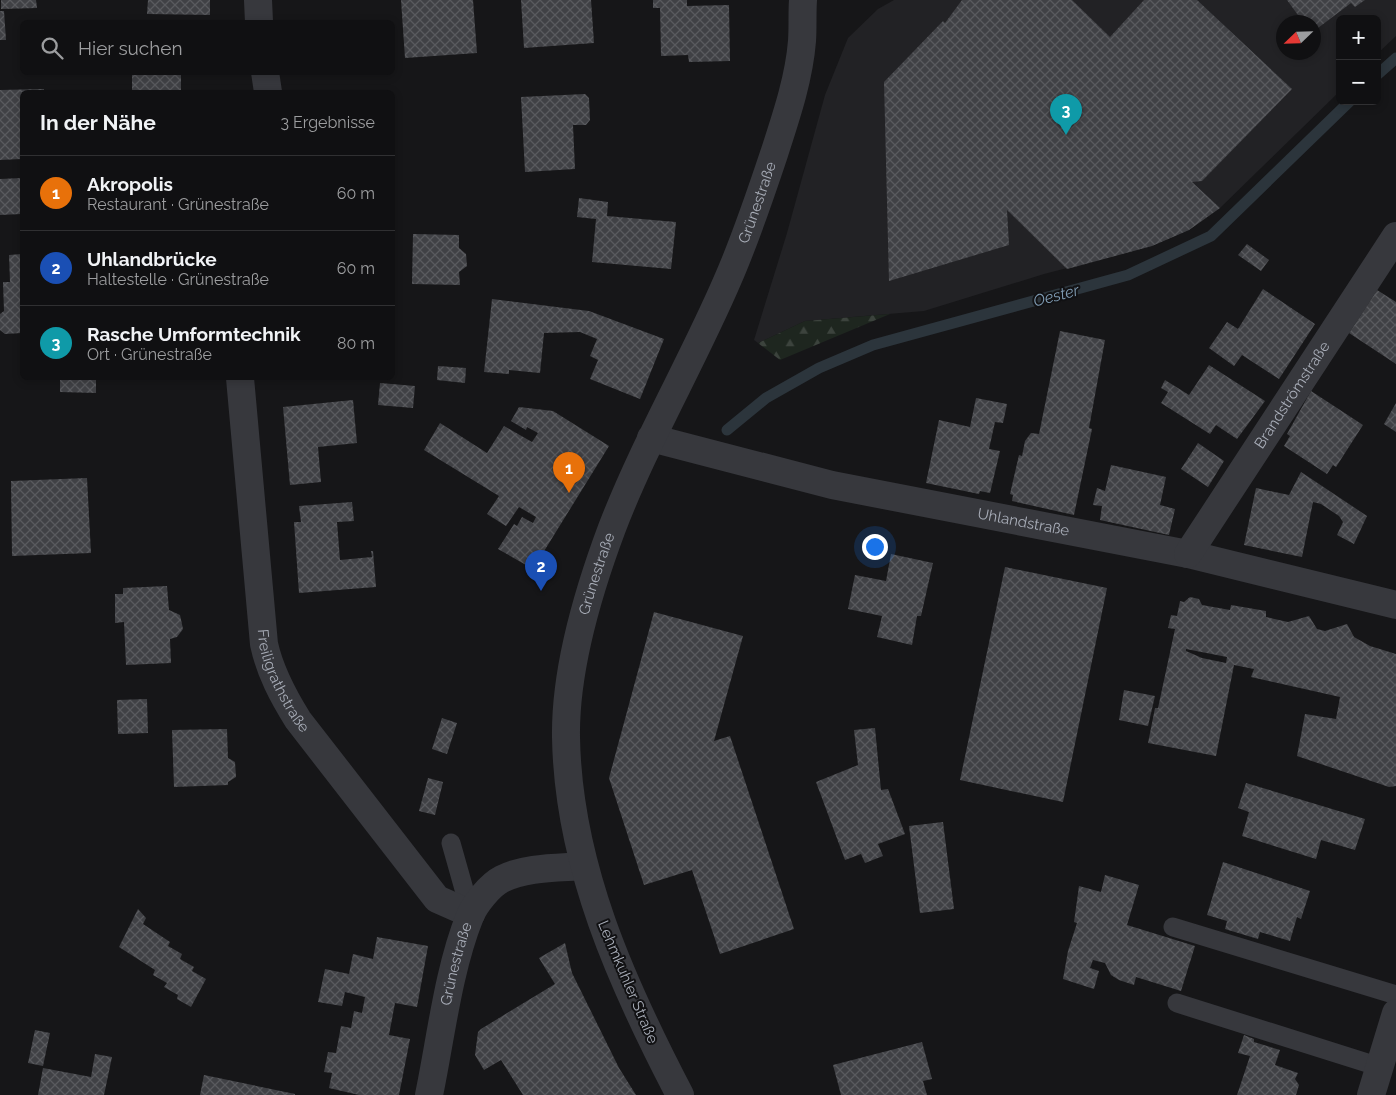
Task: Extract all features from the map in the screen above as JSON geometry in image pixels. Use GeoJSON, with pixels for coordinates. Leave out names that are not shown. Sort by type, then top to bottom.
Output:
{"type":"FeatureCollection","features":[{"type":"Feature","properties":{"kind":"street"},"geometry":{"type":"LineString","coordinates":[[258,0],[259,20]]}},
{"type":"Feature","properties":{"kind":"street","name":"Grünestraße"},"geometry":{"type":"LineString","coordinates":[[429,1095],[457,956],[471,914],[493,884],[511,875],[584,866],[570,792],[566,737],[574,662],[586,607],[612,528],[651,438],[708,326],[749,231],[789,108],[802,43],[803,0]]}},
{"type":"Feature","properties":{"kind":"street"},"geometry":{"type":"LineString","coordinates":[[265,75],[268,90]]}},
{"type":"Feature","properties":{"kind":"street","name":"Brandströmstraße"},"geometry":{"type":"LineString","coordinates":[[1188,554],[1396,236]]}},
{"type":"Feature","properties":{"kind":"street","name":"Freiligrathstraße"},"geometry":{"type":"LineString","coordinates":[[240,380],[264,644],[268,664],[284,698],[298,720],[437,899],[471,914]]}},
{"type":"Feature","properties":{"kind":"street","name":"Uhlandstraße"},"geometry":{"type":"LineString","coordinates":[[651,438],[832,484],[1188,554],[1396,605]]}},
{"type":"Feature","properties":{"kind":"street","name":"Lehmkuhler Straße"},"geometry":{"type":"LineString","coordinates":[[584,866],[615,959],[680,1095]]}},
{"type":"Feature","properties":{"kind":"street"},"geometry":{"type":"LineString","coordinates":[[1371,1095],[1396,1013]]}},
{"type":"Feature","properties":{"kind":"lane"},"geometry":{"type":"LineString","coordinates":[[451,843],[471,914]]}},
{"type":"Feature","properties":{"kind":"lane"},"geometry":{"type":"LineString","coordinates":[[1173,927],[1396,994]]}},
{"type":"Feature","properties":{"kind":"lane"},"geometry":{"type":"LineString","coordinates":[[1177,1003],[1380,1066]]}},
{"type":"Feature","properties":{"kind":"shaded area"},"geometry":{"type":"Polygon","coordinates":[[[894,0],[1396,0],[1396,36],[1381,50],[1381,15],[1336,15],[1336,95],[1220,208],[1189,230],[1152,246],[1044,274],[924,311],[805,321],[758,343],[754,340],[787,233],[825,95],[848,38],[878,9],[894,0]]]}},
{"type":"Feature","properties":{"kind":"green space"},"geometry":{"type":"Polygon","coordinates":[[[890,314],[780,360],[758,343],[805,321],[890,314]]]}},
{"type":"Feature","properties":{"kind":"building"},"geometry":{"type":"Polygon","coordinates":[[[1,0],[36,0],[37,8],[1,9],[1,0]]]}},
{"type":"Feature","properties":{"kind":"building"},"geometry":{"type":"Polygon","coordinates":[[[148,0],[210,0],[210,15],[147,14],[148,0]]]}},
{"type":"Feature","properties":{"kind":"building"},"geometry":{"type":"Polygon","coordinates":[[[401,0],[473,0],[477,53],[405,58],[401,0]]]}},
{"type":"Feature","properties":{"kind":"building"},"geometry":{"type":"Polygon","coordinates":[[[521,0],[591,0],[594,43],[524,48],[521,0]]]}},
{"type":"Feature","properties":{"kind":"building"},"geometry":{"type":"Polygon","coordinates":[[[653,0],[687,0],[687,6],[729,5],[730,61],[689,62],[688,55],[661,56],[660,8],[653,8],[653,0]]]}},
{"type":"Feature","properties":{"kind":"building"},"geometry":{"type":"Polygon","coordinates":[[[962,0],[1072,0],[1110,37],[1144,0],[1197,0],[1292,89],[1202,181],[1192,182],[1220,208],[1189,230],[1152,246],[1067,269],[1007,210],[1009,245],[889,281],[884,82],[943,21],[945,23],[962,0]]]}},
{"type":"Feature","properties":{"kind":"building"},"geometry":{"type":"Polygon","coordinates":[[[1287,0],[1365,0],[1355,7],[1351,3],[1321,26],[1321,15],[1298,15],[1287,0]]]}},
{"type":"Feature","properties":{"kind":"building"},"geometry":{"type":"Polygon","coordinates":[[[0,11],[4,11],[6,40],[0,40],[0,11]]]}},
{"type":"Feature","properties":{"kind":"building"},"geometry":{"type":"Polygon","coordinates":[[[132,75],[181,75],[181,90],[132,90],[132,75]]]}},
{"type":"Feature","properties":{"kind":"building"},"geometry":{"type":"Polygon","coordinates":[[[44,89],[20,90],[20,159],[0,160],[0,90],[44,89]]]}},
{"type":"Feature","properties":{"kind":"building"},"geometry":{"type":"Polygon","coordinates":[[[585,94],[589,98],[590,120],[586,125],[573,125],[575,169],[525,172],[521,97],[585,94]]]}},
{"type":"Feature","properties":{"kind":"building"},"geometry":{"type":"Polygon","coordinates":[[[20,178],[20,214],[0,215],[0,179],[20,178]]]}},
{"type":"Feature","properties":{"kind":"building"},"geometry":{"type":"Polygon","coordinates":[[[579,198],[608,202],[607,216],[676,222],[671,269],[592,262],[596,219],[577,217],[579,198]]]}},
{"type":"Feature","properties":{"kind":"building"},"geometry":{"type":"Polygon","coordinates":[[[413,234],[459,235],[459,248],[466,254],[467,266],[459,272],[460,285],[412,284],[413,234]]]}},
{"type":"Feature","properties":{"kind":"building"},"geometry":{"type":"Polygon","coordinates":[[[1247,244],[1269,260],[1261,271],[1238,255],[1247,244]]]}},
{"type":"Feature","properties":{"kind":"building"},"geometry":{"type":"Polygon","coordinates":[[[20,254],[20,333],[5,334],[0,330],[0,314],[4,311],[3,282],[10,282],[9,255],[20,254]]]}},
{"type":"Feature","properties":{"kind":"building"},"geometry":{"type":"Polygon","coordinates":[[[1263,289],[1315,324],[1279,379],[1242,355],[1234,366],[1209,348],[1227,322],[1238,329],[1263,289]]]}},
{"type":"Feature","properties":{"kind":"building"},"geometry":{"type":"Polygon","coordinates":[[[1377,290],[1396,302],[1396,364],[1349,333],[1377,290]]]}},
{"type":"Feature","properties":{"kind":"building"},"geometry":{"type":"Polygon","coordinates":[[[492,299],[589,311],[664,339],[640,399],[590,379],[598,360],[590,356],[597,339],[580,332],[544,333],[540,373],[509,370],[509,374],[484,372],[492,299]]]}},
{"type":"Feature","properties":{"kind":"building"},"geometry":{"type":"Polygon","coordinates":[[[1060,331],[1105,340],[1089,428],[1092,429],[1074,515],[1012,501],[1013,495],[1010,494],[1019,455],[1022,456],[1025,441],[1031,433],[1039,434],[1060,331]]]}},
{"type":"Feature","properties":{"kind":"building"},"geometry":{"type":"Polygon","coordinates":[[[1209,365],[1265,401],[1237,439],[1216,425],[1210,434],[1161,403],[1168,392],[1161,388],[1165,380],[1189,395],[1209,365]]]}},
{"type":"Feature","properties":{"kind":"building"},"geometry":{"type":"Polygon","coordinates":[[[438,366],[466,368],[465,383],[437,380],[438,366]]]}},
{"type":"Feature","properties":{"kind":"building"},"geometry":{"type":"Polygon","coordinates":[[[60,380],[96,380],[96,393],[60,392],[60,380]]]}},
{"type":"Feature","properties":{"kind":"building"},"geometry":{"type":"Polygon","coordinates":[[[380,383],[415,386],[413,408],[378,405],[380,383]]]}},
{"type":"Feature","properties":{"kind":"building"},"geometry":{"type":"Polygon","coordinates":[[[1311,391],[1363,425],[1336,467],[1333,465],[1327,474],[1284,446],[1290,436],[1287,434],[1311,391]]]}},
{"type":"Feature","properties":{"kind":"building"},"geometry":{"type":"Polygon","coordinates":[[[976,398],[1007,404],[1003,423],[995,422],[989,449],[1000,451],[990,493],[980,491],[979,494],[926,483],[939,420],[970,427],[976,398]]]}},
{"type":"Feature","properties":{"kind":"building"},"geometry":{"type":"Polygon","coordinates":[[[353,400],[357,443],[318,447],[321,482],[290,485],[283,407],[353,400]]]}},
{"type":"Feature","properties":{"kind":"building"},"geometry":{"type":"Polygon","coordinates":[[[1396,403],[1396,432],[1384,424],[1396,403]]]}},
{"type":"Feature","properties":{"kind":"building"},"geometry":{"type":"Polygon","coordinates":[[[519,407],[553,411],[609,446],[533,569],[498,549],[514,524],[517,526],[522,517],[533,523],[536,517],[519,507],[506,526],[487,514],[499,496],[424,450],[440,423],[487,453],[504,426],[532,442],[538,433],[527,427],[526,430],[511,421],[519,407]]]}},
{"type":"Feature","properties":{"kind":"building"},"geometry":{"type":"Polygon","coordinates":[[[1198,443],[1224,461],[1208,487],[1181,469],[1198,443]]]}},
{"type":"Feature","properties":{"kind":"building"},"geometry":{"type":"Polygon","coordinates":[[[1111,465],[1166,477],[1160,505],[1175,509],[1169,535],[1100,520],[1102,506],[1093,505],[1097,488],[1105,491],[1111,465]]]}},
{"type":"Feature","properties":{"kind":"building"},"geometry":{"type":"Polygon","coordinates":[[[1301,472],[1367,516],[1354,544],[1337,535],[1343,522],[1339,516],[1321,504],[1313,502],[1302,557],[1244,545],[1256,488],[1289,495],[1301,472]]]}},
{"type":"Feature","properties":{"kind":"building"},"geometry":{"type":"Polygon","coordinates":[[[87,478],[91,553],[12,556],[11,481],[87,478]]]}},
{"type":"Feature","properties":{"kind":"building"},"geometry":{"type":"Polygon","coordinates":[[[352,502],[354,521],[337,522],[340,560],[372,557],[371,551],[373,551],[376,587],[299,593],[294,522],[301,522],[299,506],[352,502]]]}},
{"type":"Feature","properties":{"kind":"building"},"geometry":{"type":"Polygon","coordinates":[[[891,554],[933,563],[921,616],[917,616],[912,645],[877,637],[882,616],[848,609],[855,575],[886,581],[891,554]]]}},
{"type":"Feature","properties":{"kind":"building"},"geometry":{"type":"Polygon","coordinates":[[[1005,567],[1107,588],[1063,802],[960,780],[1005,567]]]}},
{"type":"Feature","properties":{"kind":"building"},"geometry":{"type":"Polygon","coordinates":[[[167,586],[169,610],[180,615],[183,629],[177,637],[170,639],[171,663],[126,665],[124,622],[115,623],[115,594],[123,594],[123,588],[167,586]]]}},
{"type":"Feature","properties":{"kind":"building"},"geometry":{"type":"Polygon","coordinates":[[[1190,597],[1199,599],[1202,605],[1230,610],[1231,605],[1266,611],[1266,617],[1288,622],[1309,616],[1317,629],[1325,631],[1347,624],[1354,637],[1370,646],[1396,654],[1396,786],[1389,787],[1297,756],[1305,714],[1336,719],[1340,697],[1251,677],[1254,669],[1234,665],[1216,756],[1148,743],[1155,708],[1158,708],[1175,629],[1168,628],[1171,615],[1177,616],[1180,601],[1184,602],[1190,597]],[[1186,649],[1186,651],[1202,658],[1226,663],[1227,657],[1186,649]]]}},
{"type":"Feature","properties":{"kind":"building"},"geometry":{"type":"Polygon","coordinates":[[[654,612],[743,636],[714,741],[730,736],[794,929],[720,954],[692,870],[644,885],[609,778],[654,612]]]}},
{"type":"Feature","properties":{"kind":"building"},"geometry":{"type":"Polygon","coordinates":[[[1124,690],[1155,696],[1148,726],[1119,720],[1124,690]]]}},
{"type":"Feature","properties":{"kind":"building"},"geometry":{"type":"Polygon","coordinates":[[[147,699],[148,733],[118,734],[117,700],[147,699]]]}},
{"type":"Feature","properties":{"kind":"building"},"geometry":{"type":"Polygon","coordinates":[[[442,718],[457,723],[447,754],[432,749],[442,718]]]}},
{"type":"Feature","properties":{"kind":"building"},"geometry":{"type":"Polygon","coordinates":[[[875,728],[881,790],[888,789],[905,834],[878,844],[883,856],[865,863],[861,854],[845,860],[816,782],[858,765],[854,730],[875,728]]]}},
{"type":"Feature","properties":{"kind":"building"},"geometry":{"type":"Polygon","coordinates":[[[227,729],[228,758],[235,762],[236,777],[228,782],[228,785],[174,787],[172,730],[227,729]]]}},
{"type":"Feature","properties":{"kind":"building"},"geometry":{"type":"Polygon","coordinates":[[[428,778],[443,782],[435,815],[419,811],[428,778]]]}},
{"type":"Feature","properties":{"kind":"building"},"geometry":{"type":"Polygon","coordinates":[[[1246,783],[1365,819],[1355,850],[1321,840],[1316,859],[1242,836],[1249,812],[1238,808],[1246,783]]]}},
{"type":"Feature","properties":{"kind":"building"},"geometry":{"type":"Polygon","coordinates":[[[943,822],[954,909],[920,913],[909,826],[943,822]]]}},
{"type":"Feature","properties":{"kind":"building"},"geometry":{"type":"Polygon","coordinates":[[[1223,862],[1310,891],[1301,919],[1297,917],[1290,941],[1260,932],[1258,939],[1225,929],[1227,921],[1207,915],[1223,862]]]}},
{"type":"Feature","properties":{"kind":"building"},"geometry":{"type":"Polygon","coordinates":[[[1105,875],[1139,885],[1127,925],[1195,946],[1181,991],[1136,977],[1134,985],[1119,980],[1111,975],[1105,963],[1093,960],[1090,968],[1099,971],[1094,989],[1063,979],[1068,951],[1077,923],[1074,922],[1079,886],[1101,892],[1105,875]]]}},
{"type":"Feature","properties":{"kind":"building"},"geometry":{"type":"Polygon","coordinates":[[[138,909],[146,918],[143,924],[170,942],[168,946],[182,954],[180,959],[194,967],[192,971],[206,979],[191,1007],[177,999],[178,995],[164,987],[167,983],[153,975],[155,970],[119,947],[138,909]]]}},
{"type":"Feature","properties":{"kind":"building"},"geometry":{"type":"Polygon","coordinates":[[[377,937],[428,946],[417,1007],[395,1003],[389,1035],[410,1039],[399,1095],[359,1095],[329,1088],[332,1073],[324,1072],[328,1052],[336,1053],[341,1026],[351,1028],[354,1011],[362,1013],[365,997],[345,992],[342,1006],[318,1002],[325,969],[349,974],[353,954],[373,959],[377,937]]]}},
{"type":"Feature","properties":{"kind":"building"},"geometry":{"type":"Polygon","coordinates":[[[565,943],[572,973],[619,1068],[636,1095],[523,1095],[501,1060],[484,1070],[475,1055],[478,1032],[481,1029],[555,984],[539,958],[565,943]]]}},
{"type":"Feature","properties":{"kind":"building"},"geometry":{"type":"Polygon","coordinates":[[[35,1030],[50,1033],[43,1066],[28,1063],[35,1030]]]}},
{"type":"Feature","properties":{"kind":"building"},"geometry":{"type":"Polygon","coordinates":[[[1244,1035],[1254,1039],[1254,1042],[1280,1050],[1275,1065],[1298,1073],[1295,1079],[1299,1085],[1296,1095],[1237,1095],[1250,1056],[1238,1053],[1244,1035]]]}},
{"type":"Feature","properties":{"kind":"building"},"geometry":{"type":"Polygon","coordinates":[[[922,1042],[932,1079],[923,1081],[927,1095],[841,1095],[833,1065],[922,1042]]]}},
{"type":"Feature","properties":{"kind":"building"},"geometry":{"type":"Polygon","coordinates":[[[95,1054],[112,1057],[104,1095],[38,1095],[43,1068],[91,1077],[95,1054]]]}},
{"type":"Feature","properties":{"kind":"building"},"geometry":{"type":"Polygon","coordinates":[[[204,1075],[295,1094],[295,1095],[200,1095],[204,1075]]]}},
{"type":"Feature","properties":{"kind":"waterway","name":"Oester"},"geometry":{"type":"LineString","coordinates":[[1381,71],[1396,58]]}},
{"type":"Feature","properties":{"kind":"waterway","name":"Oester"},"geometry":{"type":"LineString","coordinates":[[727,430],[766,398],[819,368],[873,345],[1128,275],[1211,236],[1346,105]]}},
{"type":"Feature","properties":{"kind":"place","name":"Rasche Umformtechnik"},"geometry":{"type":"Point","coordinates":[1066,135]}},
{"type":"Feature","properties":{"kind":"place","name":"Akropolis"},"geometry":{"type":"Point","coordinates":[569,493]}},
{"type":"Feature","properties":{"kind":"place","name":"Uhlandbrücke"},"geometry":{"type":"Point","coordinates":[541,591]}}]}
